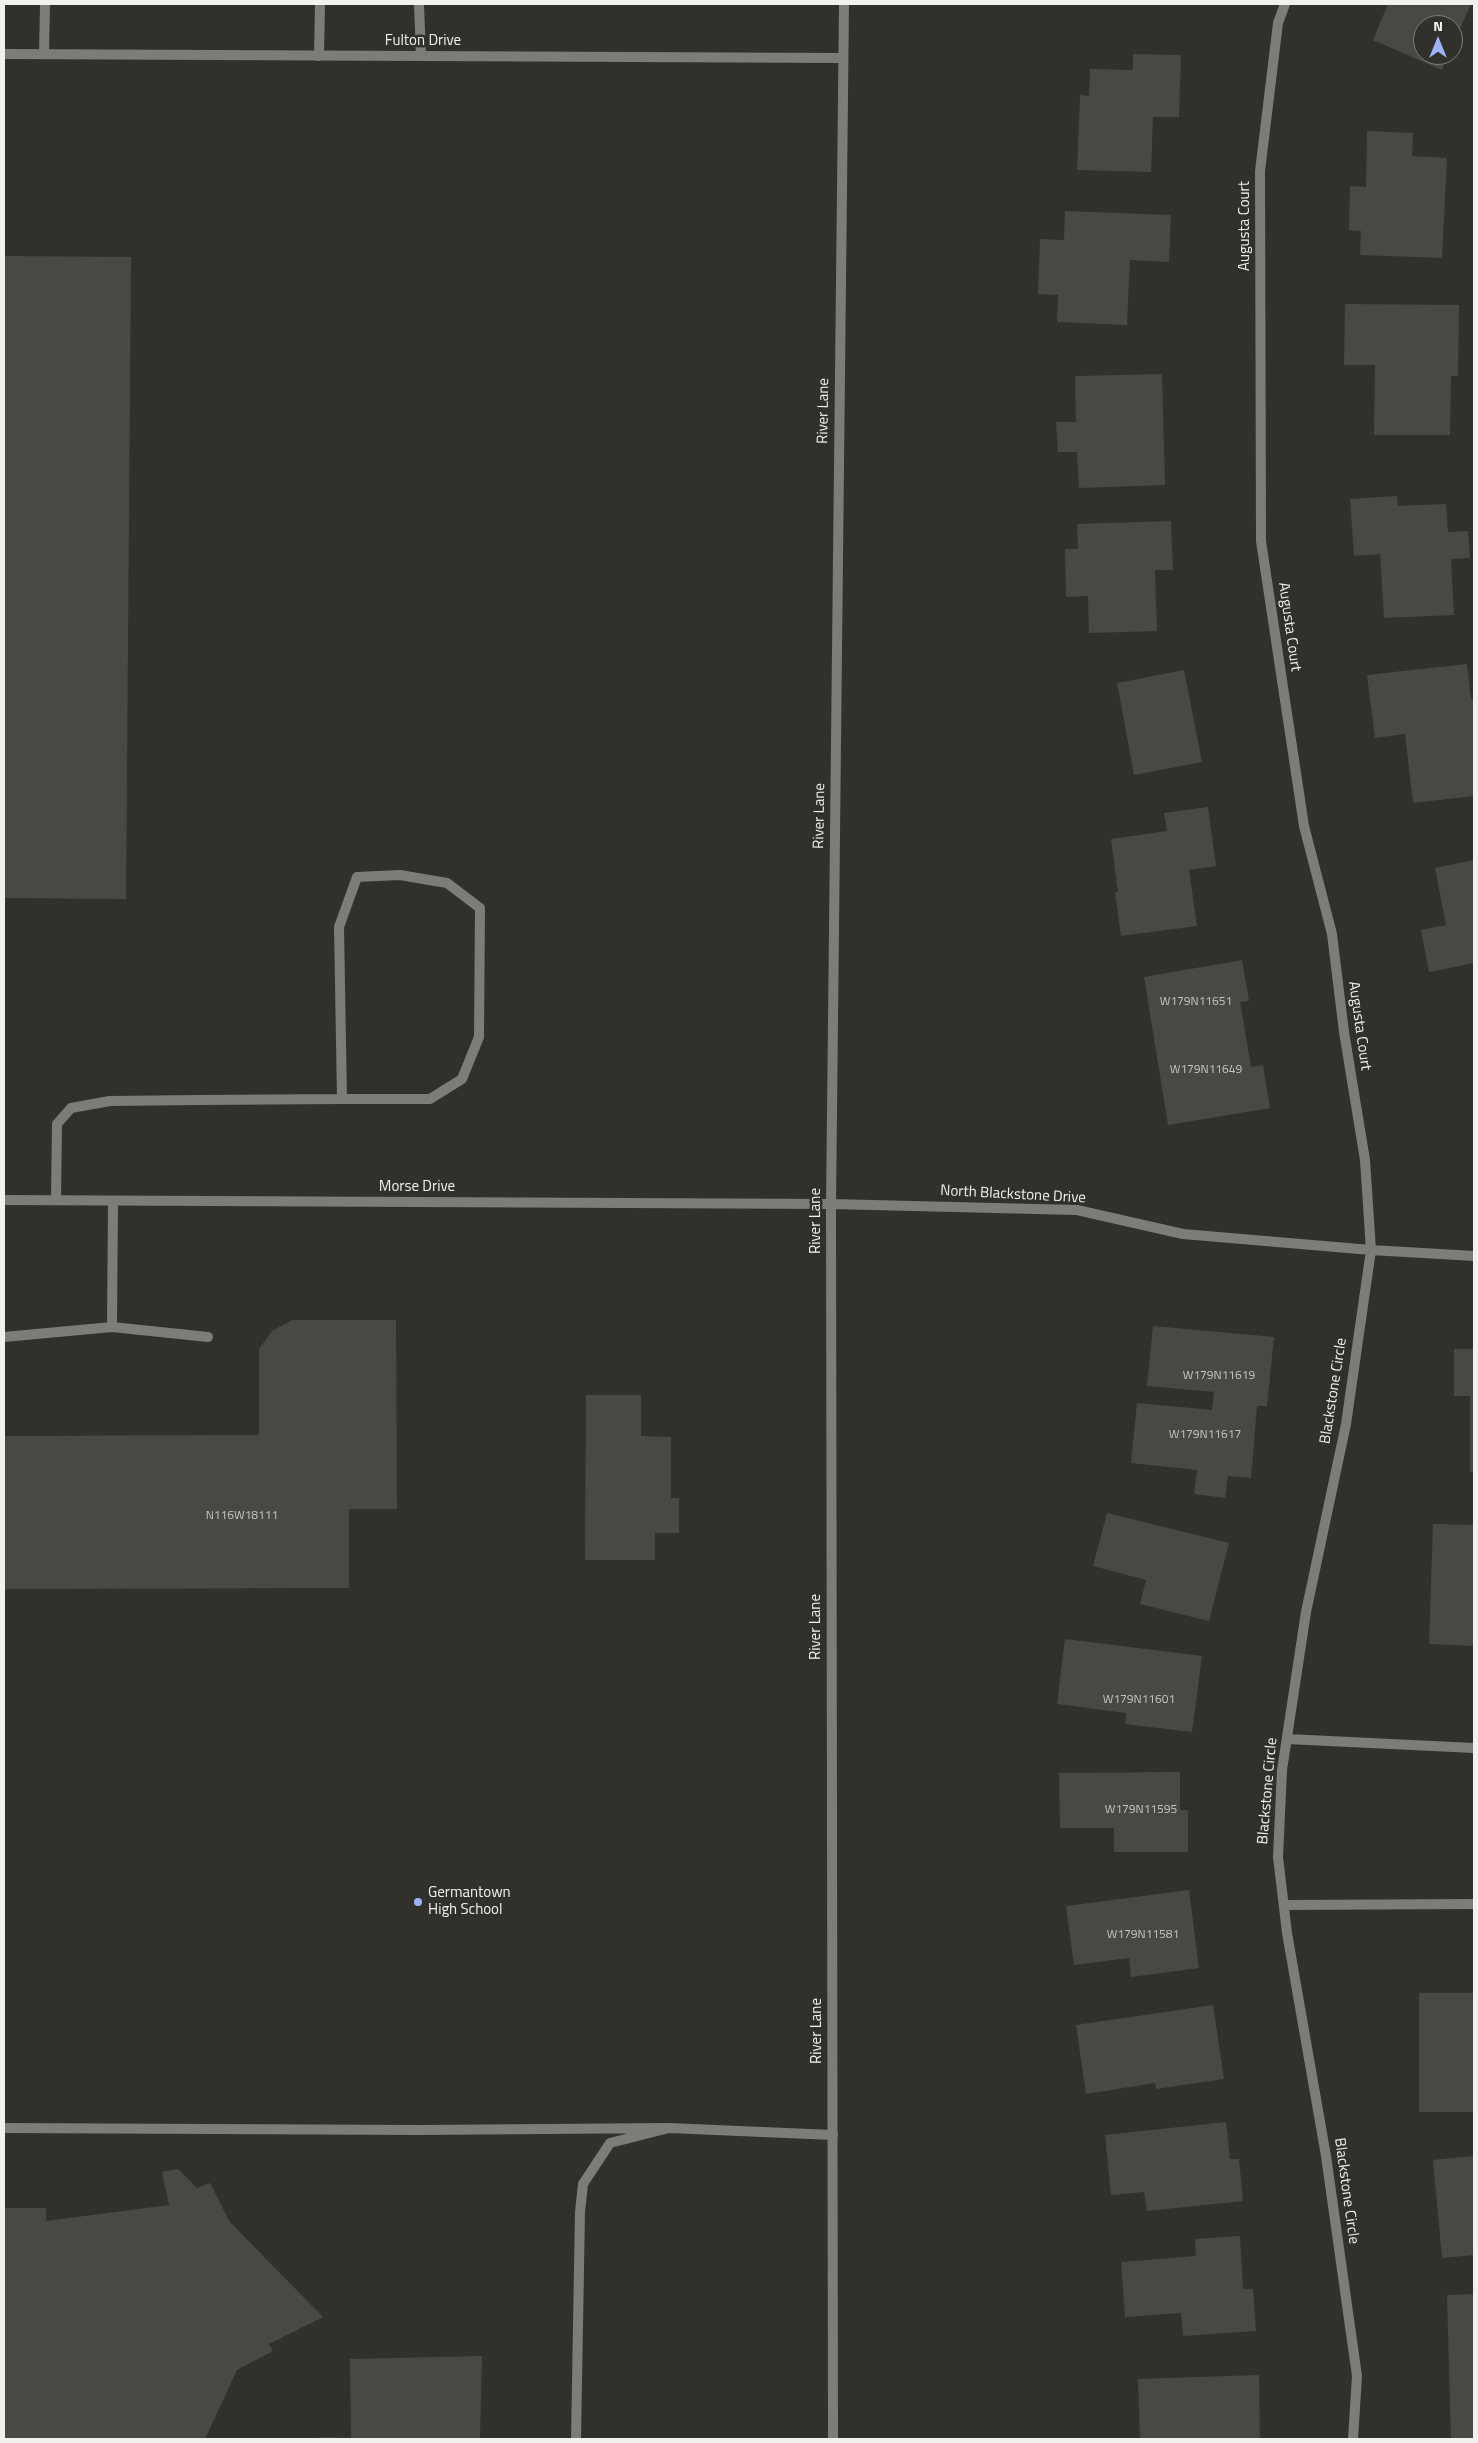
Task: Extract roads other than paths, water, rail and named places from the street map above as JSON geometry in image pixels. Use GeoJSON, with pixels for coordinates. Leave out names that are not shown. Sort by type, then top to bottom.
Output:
{"type":"FeatureCollection","features":[{"type":"Feature","properties":{"kind":"street"},"geometry":{"type":"LineString","coordinates":[[44,54],[45,4]]}},
{"type":"Feature","properties":{"kind":"street"},"geometry":{"type":"LineString","coordinates":[[319,56],[320,4]]}},
{"type":"Feature","properties":{"kind":"street"},"geometry":{"type":"LineString","coordinates":[[419,4],[421,56]]}},
{"type":"Feature","properties":{"kind":"street","name":"River Lane"},"geometry":{"type":"LineString","coordinates":[[833,2439],[831,1204],[844,4]]}},
{"type":"Feature","properties":{"kind":"street","name":"Augusta Court"},"geometry":{"type":"LineString","coordinates":[[1286,4],[1278,23],[1260,171],[1261,542],[1304,826],[1332,934],[1344,1032],[1365,1160],[1371,1250]]}},
{"type":"Feature","properties":{"kind":"street","name":"Fulton Drive"},"geometry":{"type":"LineString","coordinates":[[4,54],[842,58]]}},
{"type":"Feature","properties":{"kind":"street"},"geometry":{"type":"LineString","coordinates":[[56,1200],[57,1124],[71,1108],[110,1101],[342,1100],[430,1099],[462,1079],[479,1037],[480,908],[447,883],[400,875],[357,877],[339,927],[342,1100]]}},
{"type":"Feature","properties":{"kind":"street","name":"Morse Drive"},"geometry":{"type":"LineString","coordinates":[[4,1200],[831,1204]]}},
{"type":"Feature","properties":{"kind":"street"},"geometry":{"type":"LineString","coordinates":[[112,1327],[113,1201]]}},
{"type":"Feature","properties":{"kind":"street","name":"North Blackstone Drive"},"geometry":{"type":"LineString","coordinates":[[831,1204],[1077,1210],[1183,1234],[1371,1250]]}},
{"type":"Feature","properties":{"kind":"street"},"geometry":{"type":"LineString","coordinates":[[1371,1250],[1474,1256]]}},
{"type":"Feature","properties":{"kind":"street","name":"Blackstone Circle"},"geometry":{"type":"LineString","coordinates":[[1353,2439],[1357,2376],[1326,2156],[1284,1906],[1278,1857],[1282,1770],[1306,1612],[1346,1424],[1371,1250]]}},
{"type":"Feature","properties":{"kind":"street"},"geometry":{"type":"LineString","coordinates":[[4,1336],[112,1327],[208,1337]]}},
{"type":"Feature","properties":{"kind":"street"},"geometry":{"type":"LineString","coordinates":[[1287,1739],[1474,1748]]}},
{"type":"Feature","properties":{"kind":"street"},"geometry":{"type":"LineString","coordinates":[[1284,1906],[1474,1904]]}},
{"type":"Feature","properties":{"kind":"street"},"geometry":{"type":"LineString","coordinates":[[4,2128],[420,2130],[669,2128],[832,2135]]}},
{"type":"Feature","properties":{"kind":"street"},"geometry":{"type":"LineString","coordinates":[[576,2439],[580,2212],[583,2184],[610,2143],[669,2128]]}},
{"type":"Feature","properties":{"kind":"place","name":"Germantown High School"},"geometry":{"type":"Point","coordinates":[418,1902]}}]}
